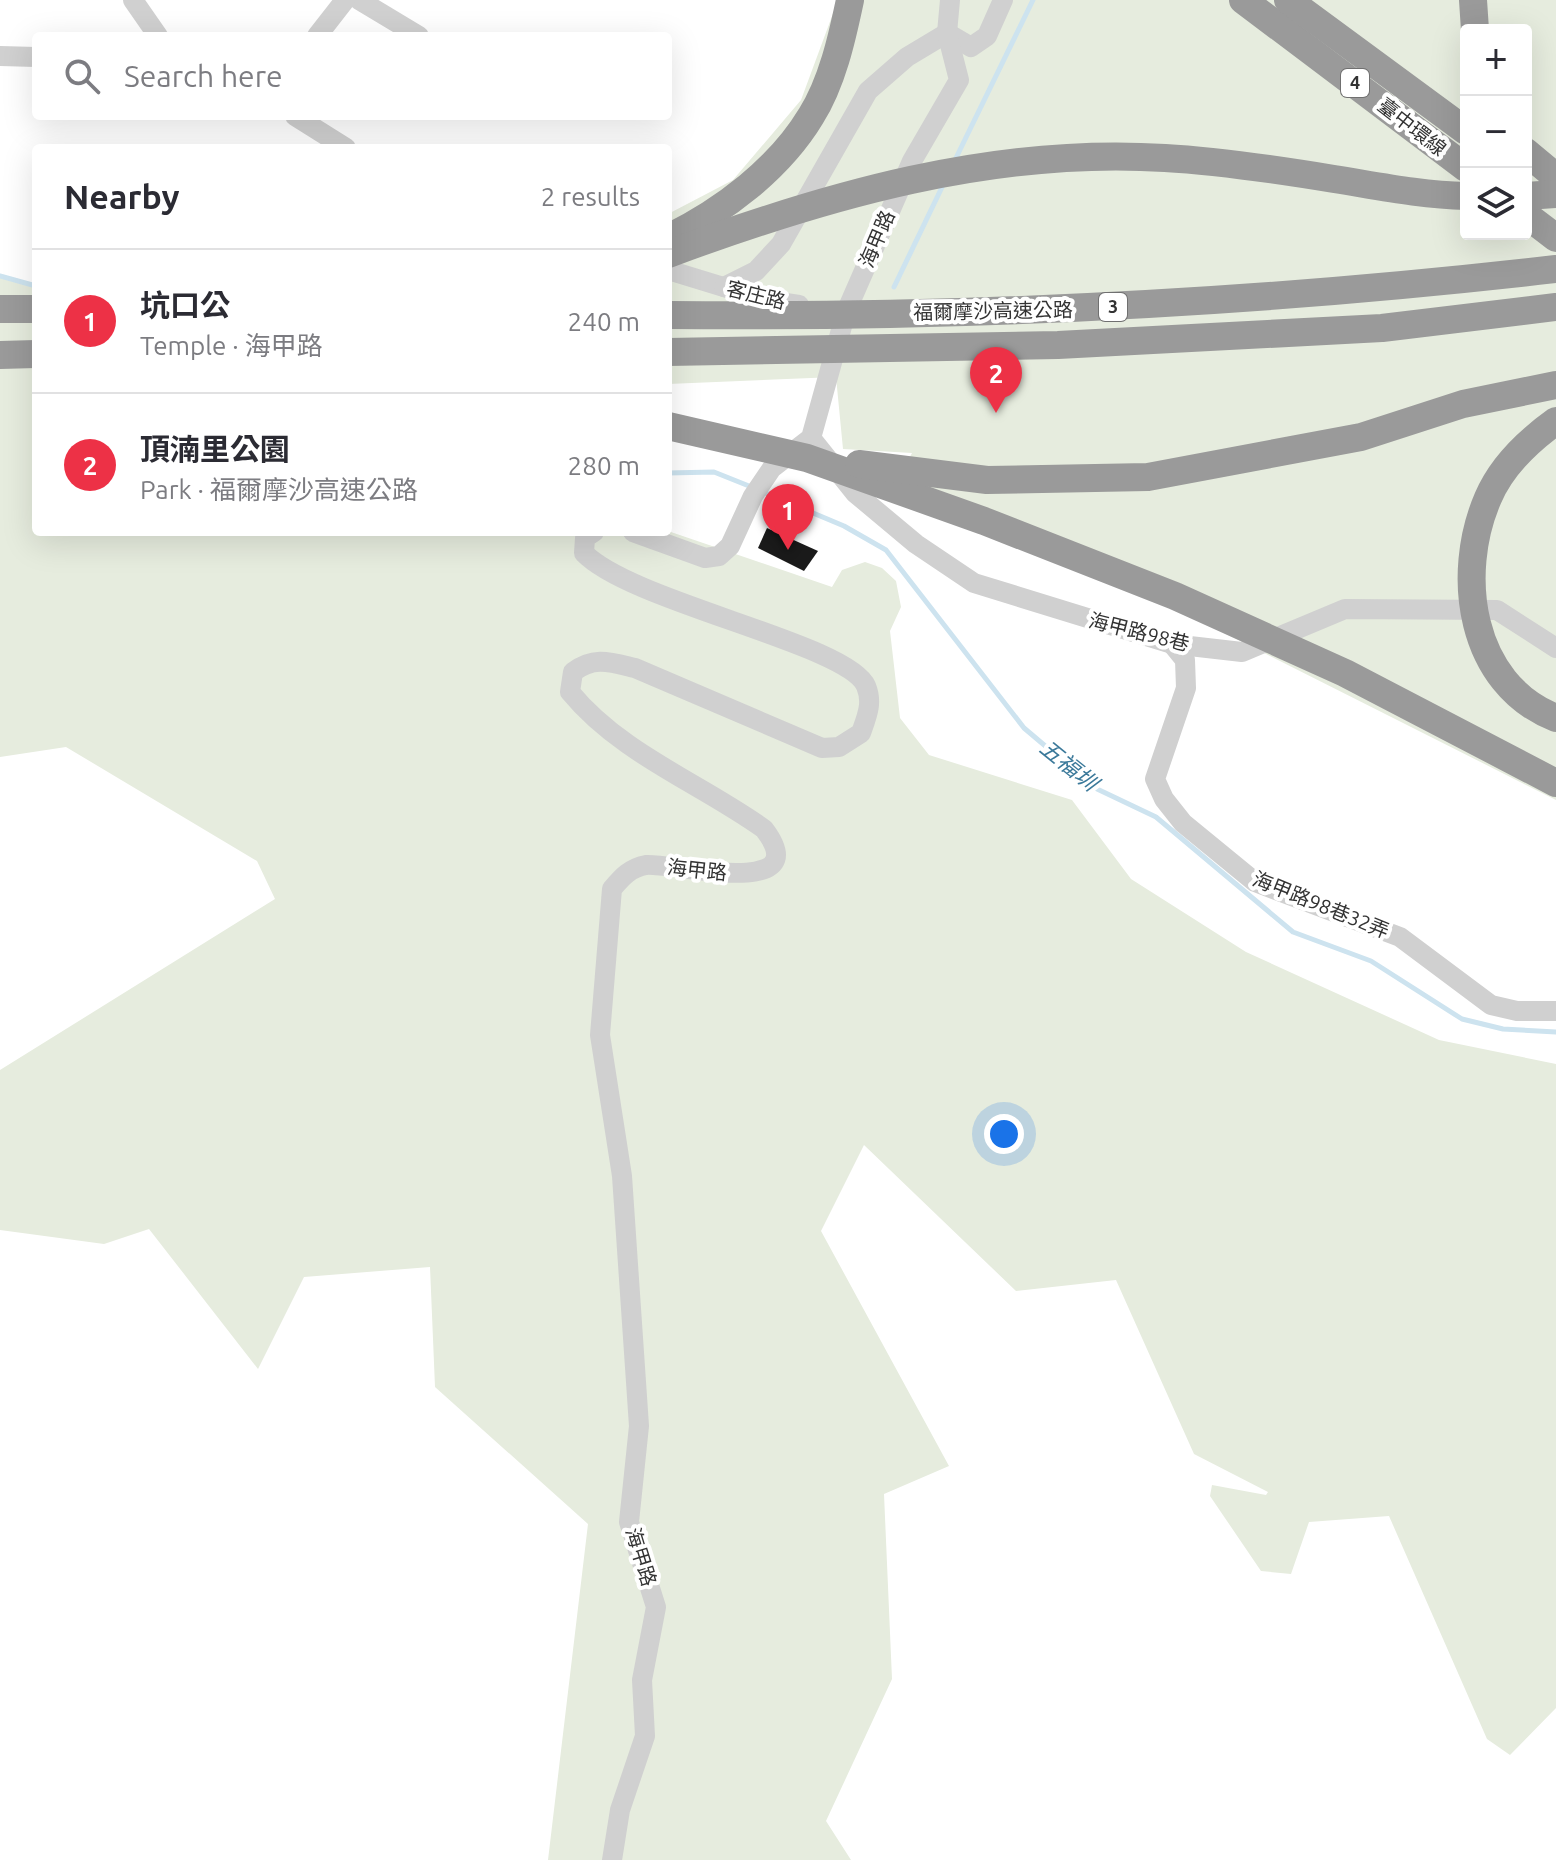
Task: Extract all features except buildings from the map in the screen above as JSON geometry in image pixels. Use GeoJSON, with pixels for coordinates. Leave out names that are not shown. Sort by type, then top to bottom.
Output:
{"type":"FeatureCollection","features":[{"type":"Feature","properties":{"kind":"highway"},"geometry":{"type":"LineString","coordinates":[[672,236],[693,226],[763,175],[812,116],[840,47],[850,0]]}},
{"type":"Feature","properties":{"kind":"highway","name":"臺中環線"},"geometry":{"type":"LineString","coordinates":[[1243,0],[1460,163]]}},
{"type":"Feature","properties":{"kind":"highway","name":"臺中環線"},"geometry":{"type":"LineString","coordinates":[[1288,0],[1460,127]]}},
{"type":"Feature","properties":{"kind":"highway"},"geometry":{"type":"LineString","coordinates":[[1473,0],[1475,24]]}},
{"type":"Feature","properties":{"kind":"highway"},"geometry":{"type":"LineString","coordinates":[[672,253],[771,217],[934,173],[1100,157],[1166,158],[1333,179],[1404,192],[1460,196]]}},
{"type":"Feature","properties":{"kind":"highway"},"geometry":{"type":"LineString","coordinates":[[1532,157],[1556,177]]}},
{"type":"Feature","properties":{"kind":"highway"},"geometry":{"type":"LineString","coordinates":[[1532,181],[1556,197]]}},
{"type":"Feature","properties":{"kind":"highway"},"geometry":{"type":"LineString","coordinates":[[1532,196],[1556,197]]}},
{"type":"Feature","properties":{"kind":"highway"},"geometry":{"type":"LineString","coordinates":[[1532,220],[1556,238]]}},
{"type":"Feature","properties":{"kind":"highway","name":"福爾摩沙高速公路"},"geometry":{"type":"LineString","coordinates":[[672,315],[1055,311],[1366,291],[1556,269]]}},
{"type":"Feature","properties":{"kind":"highway","name":"福爾摩沙高速公路"},"geometry":{"type":"LineString","coordinates":[[672,352],[1058,345],[1181,339],[1382,328],[1556,307]]}},
{"type":"Feature","properties":{"kind":"highway"},"geometry":{"type":"LineString","coordinates":[[0,309],[32,309]]}},
{"type":"Feature","properties":{"kind":"highway"},"geometry":{"type":"LineString","coordinates":[[0,355],[32,354]]}},
{"type":"Feature","properties":{"kind":"highway"},"geometry":{"type":"LineString","coordinates":[[672,427],[987,480],[1148,477],[1361,437],[1463,404],[1556,385]]}},
{"type":"Feature","properties":{"kind":"highway"},"geometry":{"type":"LineString","coordinates":[[1556,421],[1528,443],[1505,468],[1488,497],[1470,575],[1474,613],[1488,655],[1514,689],[1532,705],[1556,718]]}},
{"type":"Feature","properties":{"kind":"highway"},"geometry":{"type":"LineString","coordinates":[[809,448],[1175,596],[1345,673],[1556,783]]}},
{"type":"Feature","properties":{"kind":"street"},"geometry":{"type":"LineString","coordinates":[[133,0],[155,32]]}},
{"type":"Feature","properties":{"kind":"street"},"geometry":{"type":"LineString","coordinates":[[320,32],[345,0]]}},
{"type":"Feature","properties":{"kind":"street"},"geometry":{"type":"LineString","coordinates":[[359,0],[412,32]]}},
{"type":"Feature","properties":{"kind":"street","name":"海甲路"},"geometry":{"type":"LineString","coordinates":[[809,448],[846,312],[912,161],[959,80],[947,33],[950,0]]}},
{"type":"Feature","properties":{"kind":"street"},"geometry":{"type":"LineString","coordinates":[[724,287],[756,271],[781,244],[868,91],[907,57],[947,33],[971,47],[987,36],[1003,0]]}},
{"type":"Feature","properties":{"kind":"street"},"geometry":{"type":"LineString","coordinates":[[0,56],[32,57]]}},
{"type":"Feature","properties":{"kind":"street"},"geometry":{"type":"LineString","coordinates":[[301,120],[340,144]]}},
{"type":"Feature","properties":{"kind":"street","name":"客庄路"},"geometry":{"type":"LineString","coordinates":[[672,271],[766,300],[846,312]]}},
{"type":"Feature","properties":{"kind":"street"},"geometry":{"type":"LineString","coordinates":[[644,536],[705,558],[719,556],[730,546],[753,496],[772,468],[809,448]]}},
{"type":"Feature","properties":{"kind":"street","name":"海甲路98巷"},"geometry":{"type":"LineString","coordinates":[[809,448],[855,493],[916,544],[974,583],[1172,644],[1242,652],[1345,609],[1497,610],[1556,648]]}},
{"type":"Feature","properties":{"kind":"street","name":"海甲路"},"geometry":{"type":"LineString","coordinates":[[588,536],[585,538],[584,553],[595,564],[659,593],[830,658],[865,683],[871,703],[861,733],[839,747],[822,748],[635,668],[608,661],[587,661],[573,672],[570,692],[585,710],[613,735],[764,829],[773,841],[775,854],[769,866],[757,873],[647,865],[625,872],[612,889],[600,1035],[622,1176],[638,1412],[629,1522],[656,1607],[642,1680],[645,1736],[620,1810],[612,1860]]}},
{"type":"Feature","properties":{"kind":"street","name":"海甲路98巷32弄"},"geometry":{"type":"LineString","coordinates":[[1172,644],[1185,660],[1186,688],[1155,779],[1164,799],[1183,823],[1255,882],[1400,937],[1491,1005],[1517,1011],[1556,1011]]}},
{"type":"Feature","properties":{"kind":"shaded area"},"geometry":{"type":"Polygon","coordinates":[[[838,0],[1556,0],[1556,800],[1127,584],[888,499],[912,453],[843,449],[836,377],[672,384],[672,212],[733,180],[801,100],[838,0]]]}},
{"type":"Feature","properties":{"kind":"shaded area"},"geometry":{"type":"Polygon","coordinates":[[[0,274],[32,285],[32,536],[672,536],[672,532],[832,587],[842,570],[865,562],[882,568],[896,581],[901,607],[890,631],[900,718],[929,755],[1072,800],[1131,879],[1246,952],[1439,1040],[1556,1064],[1556,1708],[1510,1755],[1487,1739],[1389,1516],[1309,1522],[1291,1574],[1261,1571],[1210,1496],[1212,1485],[1266,1495],[1268,1492],[1194,1454],[1116,1280],[1016,1291],[864,1145],[821,1231],[949,1466],[884,1494],[892,1679],[826,1821],[851,1860],[548,1860],[588,1524],[435,1387],[430,1267],[304,1277],[258,1369],[149,1229],[104,1244],[0,1230],[0,1070],[275,899],[257,861],[66,747],[0,757],[0,274]]]}},
{"type":"Feature","properties":{"kind":"waterway"},"geometry":{"type":"LineString","coordinates":[[955,160],[1033,0]]}},
{"type":"Feature","properties":{"kind":"waterway"},"geometry":{"type":"LineString","coordinates":[[894,287],[944,183]]}},
{"type":"Feature","properties":{"kind":"waterway","name":"五福圳"},"geometry":{"type":"LineString","coordinates":[[0,276],[32,285]]}},
{"type":"Feature","properties":{"kind":"waterway","name":"五福圳"},"geometry":{"type":"LineString","coordinates":[[672,473],[714,472],[754,488]]}},
{"type":"Feature","properties":{"kind":"waterway","name":"五福圳"},"geometry":{"type":"LineString","coordinates":[[763,492],[844,526],[886,550],[1024,728],[1095,788],[1156,817],[1293,932],[1371,961],[1462,1019],[1503,1029],[1556,1032]]}},
{"type":"Feature","properties":{"kind":"place","name":"頂湳里公園"},"geometry":{"type":"Point","coordinates":[996,413]}},
{"type":"Feature","properties":{"kind":"place","name":"坑口公"},"geometry":{"type":"Point","coordinates":[788,550]}}]}
